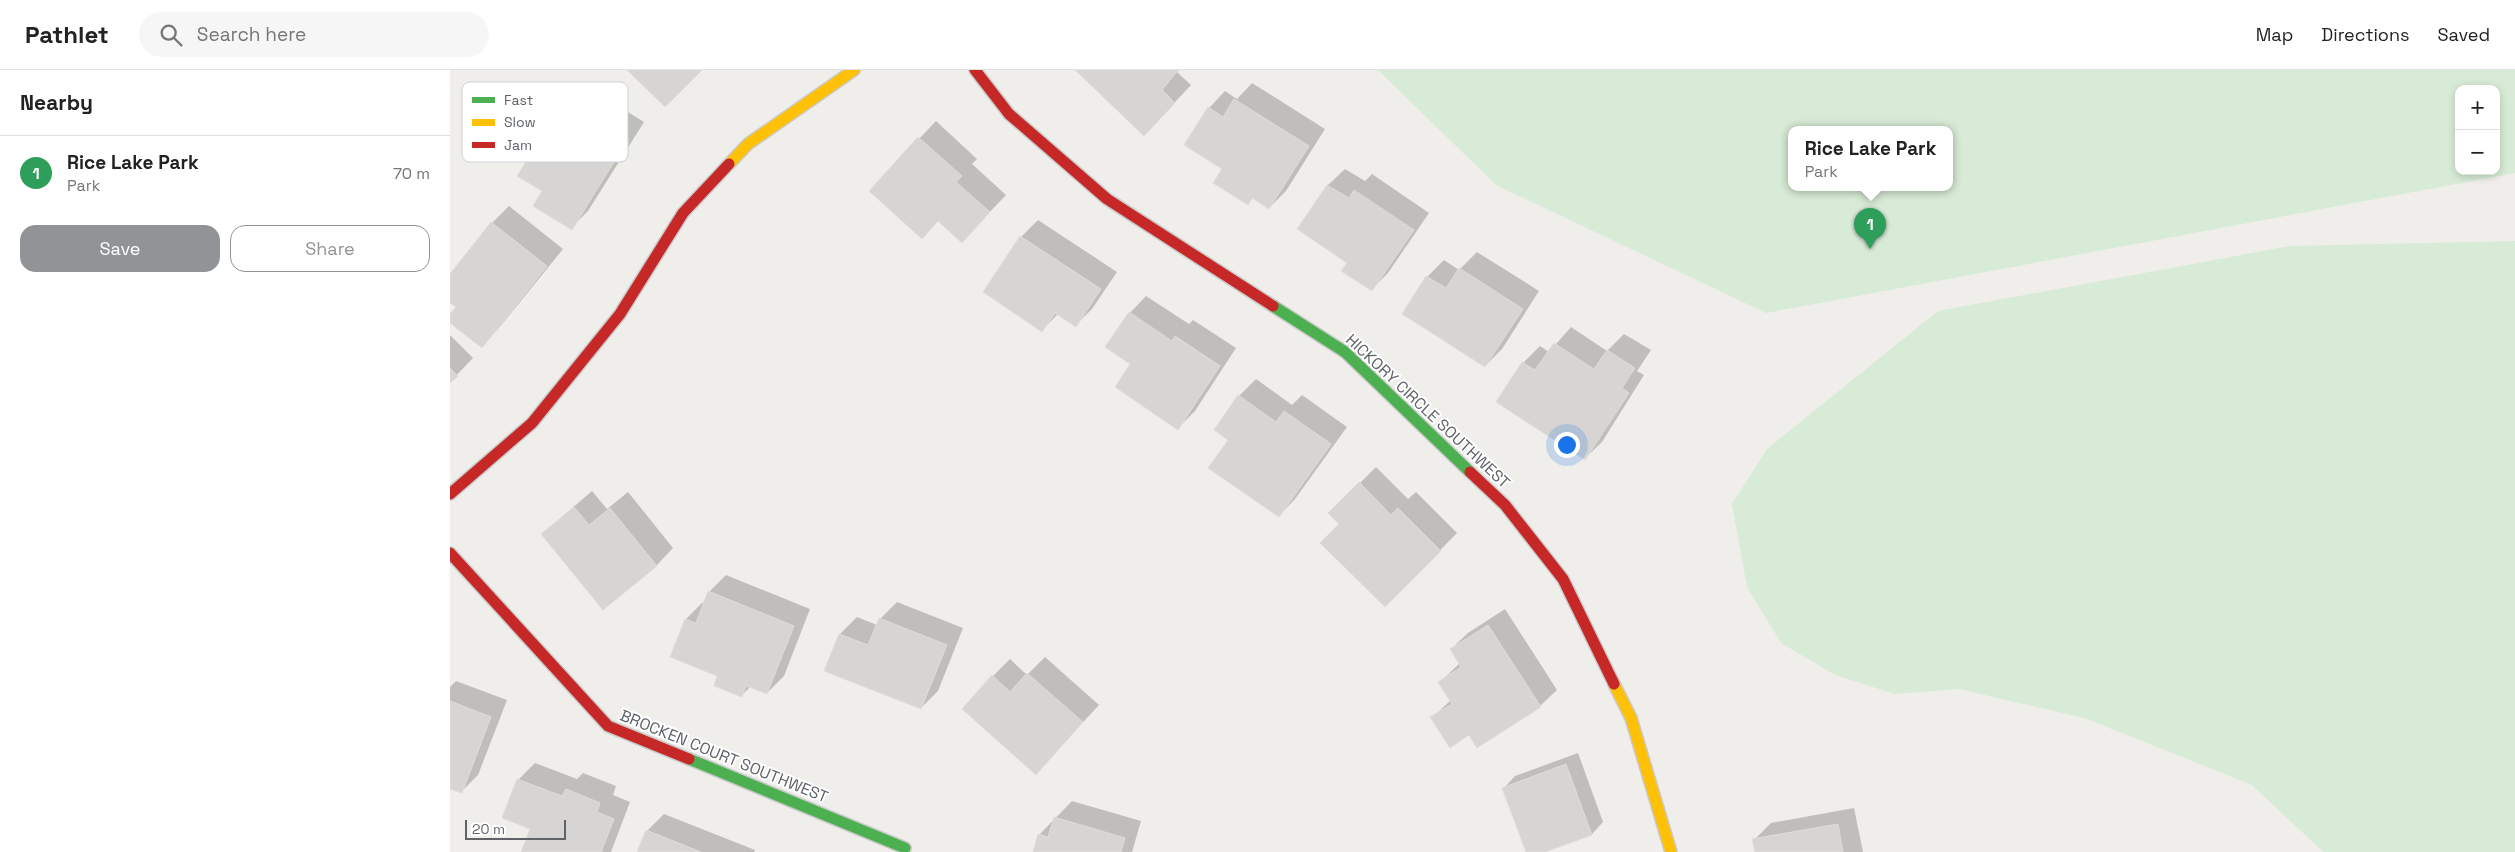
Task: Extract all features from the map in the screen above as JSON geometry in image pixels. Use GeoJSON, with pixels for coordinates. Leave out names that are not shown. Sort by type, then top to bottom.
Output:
{"type":"FeatureCollection","features":[{"type":"Feature","properties":{"kind":"street"},"geometry":{"type":"LineString","coordinates":[[450,494],[532,423],[620,314],[682,213],[748,144],[854,70]]}},
{"type":"Feature","properties":{"kind":"street","name":"HICKORY CIRCLE SOUTHWEST"},"geometry":{"type":"LineString","coordinates":[[976,70],[1009,114],[1107,199],[1345,352],[1505,505],[1563,579],[1631,718],[1671,852]]}},
{"type":"Feature","properties":{"kind":"street","name":"BROCKEN COURT SOUTHWEST"},"geometry":{"type":"LineString","coordinates":[[450,553],[608,726],[906,848]]}},
{"type":"Feature","properties":{"kind":"green space"},"geometry":{"type":"Polygon","coordinates":[[[1378,70],[2515,70],[2515,173],[1766,313],[1496,185],[1378,70]]]}},
{"type":"Feature","properties":{"kind":"green space"},"geometry":{"type":"Polygon","coordinates":[[[2515,241],[2515,852],[2323,852],[2252,785],[2084,718],[1959,689],[1895,694],[1835,675],[1781,643],[1747,587],[1732,504],[1767,449],[1938,311],[2290,246],[2515,241]]]}},
{"type":"Feature","properties":{"kind":"building"},"geometry":{"type":"Polygon","coordinates":[[[627,70],[702,70],[665,107],[627,70]]]}},
{"type":"Feature","properties":{"kind":"building"},"geometry":{"type":"Polygon","coordinates":[[[1075,70],[1178,70],[1162,90],[1175,103],[1144,136],[1075,70]]]}},
{"type":"Feature","properties":{"kind":"building"},"geometry":{"type":"Polygon","coordinates":[[[1234,99],[1309,146],[1269,209],[1252,198],[1248,205],[1213,183],[1222,169],[1184,145],[1208,107],[1223,117],[1234,99]]]}},
{"type":"Feature","properties":{"kind":"building"},"geometry":{"type":"Polygon","coordinates":[[[918,137],[962,176],[956,182],[990,212],[962,243],[938,221],[922,239],[869,191],[918,137]]]}},
{"type":"Feature","properties":{"kind":"building"},"geometry":{"type":"Polygon","coordinates":[[[526,162],[614,162],[572,230],[533,206],[542,191],[517,176],[526,162]]]}},
{"type":"Feature","properties":{"kind":"building"},"geometry":{"type":"Polygon","coordinates":[[[1327,185],[1349,198],[1354,190],[1414,230],[1372,291],[1341,271],[1347,263],[1297,229],[1327,185]]]}},
{"type":"Feature","properties":{"kind":"building"},"geometry":{"type":"Polygon","coordinates":[[[491,222],[547,266],[482,348],[450,323],[450,314],[456,307],[450,303],[450,274],[491,222]]]}},
{"type":"Feature","properties":{"kind":"building"},"geometry":{"type":"Polygon","coordinates":[[[1020,236],[1101,289],[1076,327],[1055,313],[1042,332],[983,292],[1020,236]]]}},
{"type":"Feature","properties":{"kind":"building"},"geometry":{"type":"Polygon","coordinates":[[[1459,268],[1523,309],[1485,367],[1402,314],[1426,276],[1446,288],[1459,268]]]}},
{"type":"Feature","properties":{"kind":"building"},"geometry":{"type":"Polygon","coordinates":[[[1129,312],[1172,341],[1175,336],[1220,366],[1178,430],[1115,387],[1130,364],[1105,347],[1129,312]]]}},
{"type":"Feature","properties":{"kind":"building"},"geometry":{"type":"Polygon","coordinates":[[[1554,343],[1594,369],[1607,350],[1635,368],[1622,388],[1629,393],[1585,460],[1496,402],[1522,362],[1535,370],[1554,343]]]}},
{"type":"Feature","properties":{"kind":"building"},"geometry":{"type":"Polygon","coordinates":[[[450,368],[458,376],[450,383],[450,368]]]}},
{"type":"Feature","properties":{"kind":"building"},"geometry":{"type":"Polygon","coordinates":[[[1238,395],[1276,422],[1284,411],[1331,444],[1279,517],[1208,468],[1228,440],[1214,430],[1238,395]]]}},
{"type":"Feature","properties":{"kind":"building"},"geometry":{"type":"Polygon","coordinates":[[[1359,482],[1391,515],[1398,508],[1441,551],[1385,607],[1320,543],[1339,524],[1328,513],[1359,482]]]}},
{"type":"Feature","properties":{"kind":"building"},"geometry":{"type":"Polygon","coordinates":[[[574,507],[589,525],[610,508],[657,566],[603,610],[541,534],[574,507]]]}},
{"type":"Feature","properties":{"kind":"building"},"geometry":{"type":"Polygon","coordinates":[[[708,591],[794,626],[767,694],[746,686],[742,697],[714,686],[717,676],[670,657],[685,619],[696,623],[708,591]]]}},
{"type":"Feature","properties":{"kind":"building"},"geometry":{"type":"Polygon","coordinates":[[[879,618],[947,645],[921,709],[824,671],[839,634],[868,645],[879,618]]]}},
{"type":"Feature","properties":{"kind":"building"},"geometry":{"type":"Polygon","coordinates":[[[1488,625],[1541,707],[1477,748],[1469,735],[1450,748],[1430,717],[1452,704],[1438,682],[1461,667],[1450,649],[1488,625]]]}},
{"type":"Feature","properties":{"kind":"building"},"geometry":{"type":"Polygon","coordinates":[[[1027,673],[1083,722],[1036,775],[962,709],[992,675],[1010,692],[1027,673]]]}},
{"type":"Feature","properties":{"kind":"building"},"geometry":{"type":"Polygon","coordinates":[[[450,701],[491,717],[462,793],[450,789],[450,701]]]}},
{"type":"Feature","properties":{"kind":"building"},"geometry":{"type":"Polygon","coordinates":[[[1566,764],[1592,835],[1545,852],[1526,852],[1502,788],[1566,764]]]}},
{"type":"Feature","properties":{"kind":"building"},"geometry":{"type":"Polygon","coordinates":[[[517,779],[562,796],[566,789],[600,803],[597,812],[614,819],[601,852],[521,852],[530,829],[502,818],[517,779]]]}},
{"type":"Feature","properties":{"kind":"building"},"geometry":{"type":"Polygon","coordinates":[[[1054,817],[1125,838],[1121,852],[1033,852],[1038,834],[1048,837],[1054,817]]]}},
{"type":"Feature","properties":{"kind":"building"},"geometry":{"type":"Polygon","coordinates":[[[1838,824],[1843,852],[1755,852],[1752,839],[1838,824]]]}},
{"type":"Feature","properties":{"kind":"building"},"geometry":{"type":"Polygon","coordinates":[[[646,830],[701,852],[637,852],[646,830]]]}},
{"type":"Feature","properties":{"kind":"traffic: fast"},"geometry":{"type":"LineString","coordinates":[[1273,306],[1345,352],[1470,472]]}},
{"type":"Feature","properties":{"kind":"traffic: fast"},"geometry":{"type":"LineString","coordinates":[[689,759],[905,848]]}},
{"type":"Feature","properties":{"kind":"traffic: slow"},"geometry":{"type":"LineString","coordinates":[[729,164],[748,144],[854,70]]}},
{"type":"Feature","properties":{"kind":"traffic: slow"},"geometry":{"type":"LineString","coordinates":[[1614,684],[1631,718],[1671,852]]}},
{"type":"Feature","properties":{"kind":"traffic: jam"},"geometry":{"type":"LineString","coordinates":[[975,70],[1009,114],[1107,199],[1273,306]]}},
{"type":"Feature","properties":{"kind":"traffic: jam"},"geometry":{"type":"LineString","coordinates":[[450,494],[532,423],[620,314],[683,213],[729,164]]}},
{"type":"Feature","properties":{"kind":"traffic: jam"},"geometry":{"type":"LineString","coordinates":[[1470,472],[1505,505],[1563,579],[1614,684]]}},
{"type":"Feature","properties":{"kind":"traffic: jam"},"geometry":{"type":"LineString","coordinates":[[450,553],[608,726],[689,759]]}},
{"type":"Feature","properties":{"kind":"place","name":"Rice Lake Park"},"geometry":{"type":"Point","coordinates":[1870,249]}}]}
